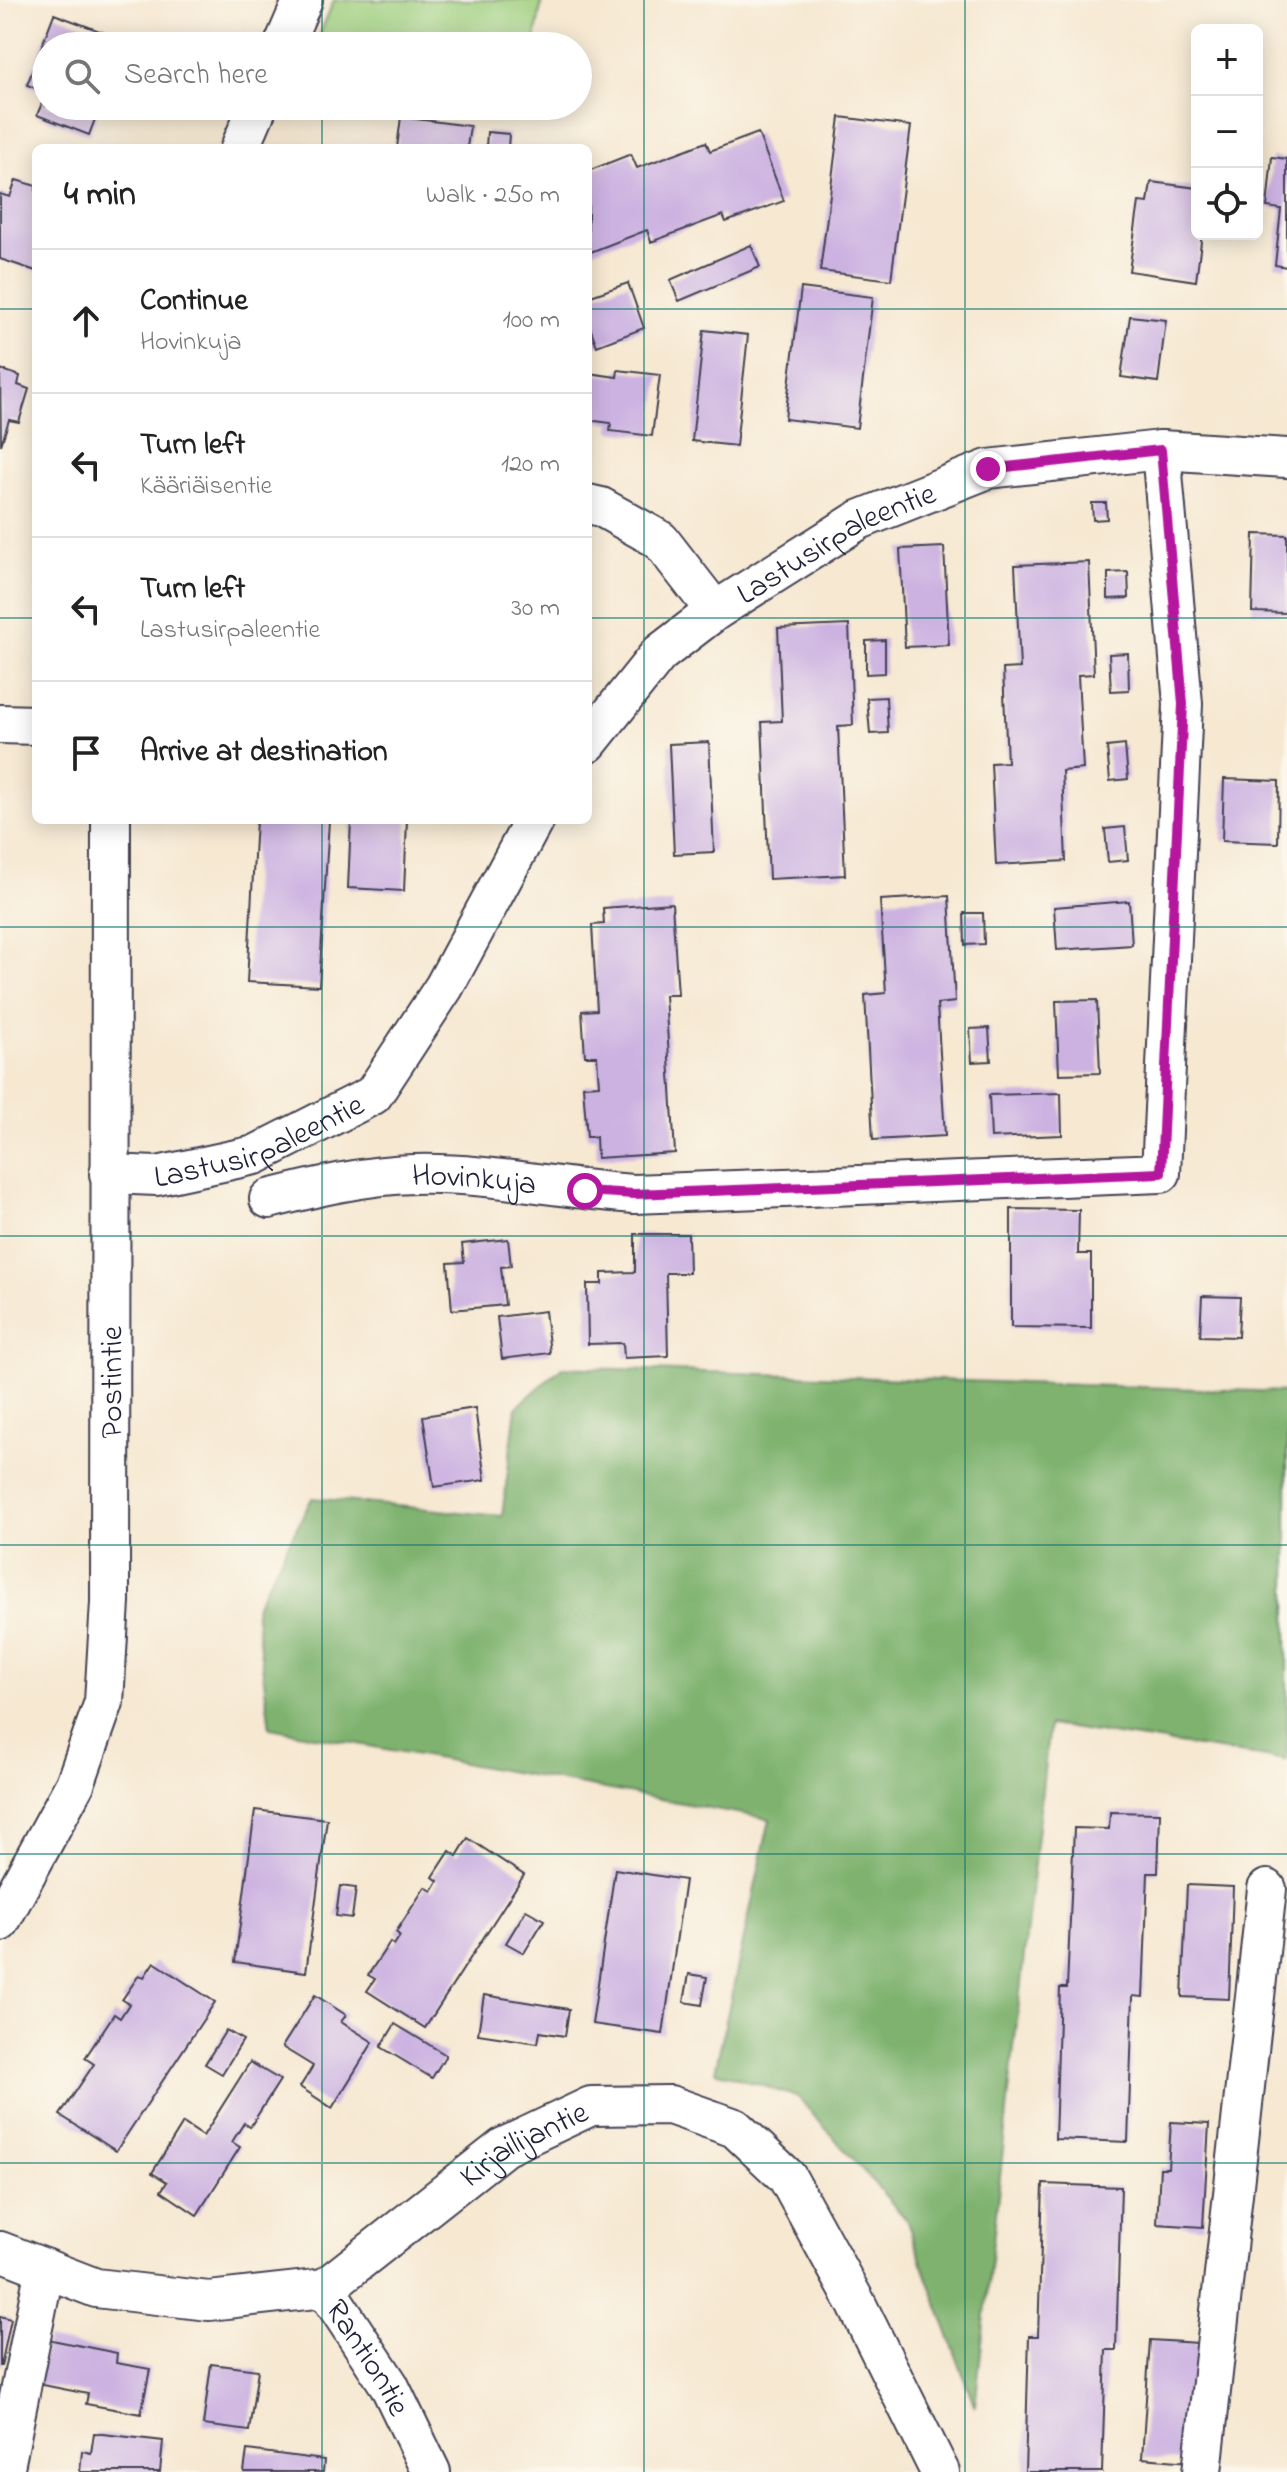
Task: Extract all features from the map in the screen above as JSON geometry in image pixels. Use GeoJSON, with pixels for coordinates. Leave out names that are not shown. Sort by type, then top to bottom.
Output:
{"type":"FeatureCollection","features":[{"type":"Feature","properties":{"kind":"street"},"geometry":{"type":"LineString","coordinates":[[289,32],[303,0]]}},
{"type":"Feature","properties":{"kind":"street"},"geometry":{"type":"LineString","coordinates":[[242,144],[252,120]]}},
{"type":"Feature","properties":{"kind":"street","name":"Lastusirpaleentie"},"geometry":{"type":"LineString","coordinates":[[592,738],[659,654],[715,611],[859,520],[988,469],[1161,450],[1287,458]]}},
{"type":"Feature","properties":{"kind":"street","name":"Hovinkuja"},"geometry":{"type":"LineString","coordinates":[[269,1199],[334,1183],[413,1174],[474,1176],[585,1191],[634,1194],[1161,1173],[1183,704],[1161,450]]}},
{"type":"Feature","properties":{"kind":"street"},"geometry":{"type":"LineString","coordinates":[[592,505],[660,540],[715,611]]}},
{"type":"Feature","properties":{"kind":"street"},"geometry":{"type":"LineString","coordinates":[[0,724],[32,725]]}},
{"type":"Feature","properties":{"kind":"street","name":"Postintie"},"geometry":{"type":"LineString","coordinates":[[0,1922],[75,1784],[104,1702],[110,1602],[111,824]]}},
{"type":"Feature","properties":{"kind":"street","name":"Lastusirpaleentie"},"geometry":{"type":"LineString","coordinates":[[109,1174],[157,1176],[255,1155],[373,1095],[444,987],[532,824]]}},
{"type":"Feature","properties":{"kind":"street"},"geometry":{"type":"LineString","coordinates":[[1202,2472],[1267,1889]]}},
{"type":"Feature","properties":{"kind":"street","name":"Kirjailijantie"},"geometry":{"type":"LineString","coordinates":[[325,2288],[504,2147],[591,2106],[670,2105],[735,2128],[787,2177],[856,2303],[940,2472]]}},
{"type":"Feature","properties":{"kind":"street"},"geometry":{"type":"LineString","coordinates":[[0,2251],[96,2288],[209,2301],[325,2288]]}},
{"type":"Feature","properties":{"kind":"street"},"geometry":{"type":"LineString","coordinates":[[4,2472],[45,2268]]}},
{"type":"Feature","properties":{"kind":"street","name":"Rantiontie"},"geometry":{"type":"LineString","coordinates":[[325,2288],[389,2385],[431,2472]]}},
{"type":"Feature","properties":{"kind":"green space"},"geometry":{"type":"Polygon","coordinates":[[[334,0],[542,0],[536,32],[321,32],[334,0]]]}},
{"type":"Feature","properties":{"kind":"green space"},"geometry":{"type":"Polygon","coordinates":[[[562,1367],[1287,1392],[1287,1760],[1049,1725],[975,2407],[906,2219],[798,2097],[715,2071],[770,1819],[270,1728],[255,1608],[312,1498],[502,1516],[516,1408],[562,1367]]]}},
{"type":"Feature","properties":{"kind":"building"},"geometry":{"type":"Polygon","coordinates":[[[54,14],[103,32],[47,32],[54,14]]]}},
{"type":"Feature","properties":{"kind":"building"},"geometry":{"type":"Polygon","coordinates":[[[840,117],[911,126],[891,280],[820,271],[840,117]]]}},
{"type":"Feature","properties":{"kind":"building"},"geometry":{"type":"Polygon","coordinates":[[[50,120],[95,120],[89,135],[50,120]]]}},
{"type":"Feature","properties":{"kind":"building"},"geometry":{"type":"Polygon","coordinates":[[[401,120],[470,126],[468,144],[398,144],[401,120]]]}},
{"type":"Feature","properties":{"kind":"building"},"geometry":{"type":"Polygon","coordinates":[[[487,132],[509,134],[508,144],[486,144],[487,132]]]}},
{"type":"Feature","properties":{"kind":"building"},"geometry":{"type":"Polygon","coordinates":[[[758,133],[784,201],[726,222],[723,215],[651,242],[647,230],[592,251],[592,169],[631,154],[637,168],[706,142],[710,151],[758,133]]]}},
{"type":"Feature","properties":{"kind":"building"},"geometry":{"type":"Polygon","coordinates":[[[1272,157],[1287,159],[1287,267],[1275,265],[1281,209],[1267,207],[1272,157]]]}},
{"type":"Feature","properties":{"kind":"building"},"geometry":{"type":"Polygon","coordinates":[[[16,180],[32,185],[32,270],[0,259],[0,194],[10,197],[16,180]]]}},
{"type":"Feature","properties":{"kind":"building"},"geometry":{"type":"Polygon","coordinates":[[[1151,182],[1191,187],[1191,240],[1201,240],[1196,281],[1129,271],[1139,202],[1148,203],[1151,182]]]}},
{"type":"Feature","properties":{"kind":"building"},"geometry":{"type":"Polygon","coordinates":[[[751,245],[760,267],[679,301],[670,280],[751,245]]]}},
{"type":"Feature","properties":{"kind":"building"},"geometry":{"type":"Polygon","coordinates":[[[628,283],[644,328],[597,346],[592,333],[592,296],[628,283]]]}},
{"type":"Feature","properties":{"kind":"building"},"geometry":{"type":"Polygon","coordinates":[[[801,288],[873,297],[857,428],[785,419],[801,288]]]}},
{"type":"Feature","properties":{"kind":"building"},"geometry":{"type":"Polygon","coordinates":[[[1130,316],[1166,320],[1158,382],[1121,377],[1130,316]]]}},
{"type":"Feature","properties":{"kind":"building"},"geometry":{"type":"Polygon","coordinates":[[[704,330],[748,335],[736,446],[692,441],[704,330]]]}},
{"type":"Feature","properties":{"kind":"building"},"geometry":{"type":"Polygon","coordinates":[[[0,369],[20,376],[18,385],[29,389],[19,422],[9,420],[1,445],[0,369]]]}},
{"type":"Feature","properties":{"kind":"building"},"geometry":{"type":"Polygon","coordinates":[[[618,370],[660,375],[652,436],[610,431],[611,423],[592,421],[592,374],[617,377],[618,370]]]}},
{"type":"Feature","properties":{"kind":"building"},"geometry":{"type":"Polygon","coordinates":[[[1092,503],[1106,503],[1107,519],[1093,520],[1092,503]]]}},
{"type":"Feature","properties":{"kind":"building"},"geometry":{"type":"Polygon","coordinates":[[[1254,534],[1287,535],[1287,613],[1252,612],[1254,534]]]}},
{"type":"Feature","properties":{"kind":"building"},"geometry":{"type":"Polygon","coordinates":[[[944,547],[949,645],[905,647],[900,549],[944,547]]]}},
{"type":"Feature","properties":{"kind":"building"},"geometry":{"type":"Polygon","coordinates":[[[1089,562],[1094,674],[1078,675],[1083,769],[1062,771],[1066,861],[996,865],[991,763],[1007,762],[1003,669],[1020,668],[1015,565],[1089,562]]]}},
{"type":"Feature","properties":{"kind":"building"},"geometry":{"type":"Polygon","coordinates":[[[1128,572],[1129,598],[1108,599],[1108,573],[1128,572]]]}},
{"type":"Feature","properties":{"kind":"building"},"geometry":{"type":"Polygon","coordinates":[[[849,625],[853,725],[838,726],[845,875],[769,879],[762,722],[782,721],[778,628],[849,625]]]}},
{"type":"Feature","properties":{"kind":"building"},"geometry":{"type":"Polygon","coordinates":[[[885,640],[885,673],[866,674],[866,641],[885,640]]]}},
{"type":"Feature","properties":{"kind":"building"},"geometry":{"type":"Polygon","coordinates":[[[1128,653],[1129,690],[1111,691],[1109,654],[1128,653]]]}},
{"type":"Feature","properties":{"kind":"building"},"geometry":{"type":"Polygon","coordinates":[[[886,697],[888,733],[870,734],[867,698],[886,697]]]}},
{"type":"Feature","properties":{"kind":"building"},"geometry":{"type":"Polygon","coordinates":[[[709,742],[714,852],[674,854],[669,744],[709,742]]]}},
{"type":"Feature","properties":{"kind":"building"},"geometry":{"type":"Polygon","coordinates":[[[1125,745],[1128,779],[1110,781],[1107,747],[1125,745]]]}},
{"type":"Feature","properties":{"kind":"building"},"geometry":{"type":"Polygon","coordinates":[[[1224,779],[1279,781],[1278,843],[1222,841],[1224,779]]]}},
{"type":"Feature","properties":{"kind":"building"},"geometry":{"type":"Polygon","coordinates":[[[256,824],[329,824],[319,986],[247,982],[256,824]]]}},
{"type":"Feature","properties":{"kind":"building"},"geometry":{"type":"Polygon","coordinates":[[[351,824],[407,824],[404,891],[348,888],[351,824]]]}},
{"type":"Feature","properties":{"kind":"building"},"geometry":{"type":"Polygon","coordinates":[[[1125,827],[1128,860],[1108,862],[1105,829],[1125,827]]]}},
{"type":"Feature","properties":{"kind":"building"},"geometry":{"type":"Polygon","coordinates":[[[949,896],[955,1002],[937,1004],[945,1136],[873,1140],[865,995],[886,993],[880,900],[949,896]]]}},
{"type":"Feature","properties":{"kind":"building"},"geometry":{"type":"Polygon","coordinates":[[[1129,901],[1132,945],[1057,950],[1054,907],[1129,901]]]}},
{"type":"Feature","properties":{"kind":"building"},"geometry":{"type":"Polygon","coordinates":[[[672,903],[678,995],[665,995],[675,1153],[597,1158],[596,1137],[587,1137],[583,1086],[599,1085],[597,1056],[585,1056],[582,1011],[597,1010],[592,925],[604,924],[603,908],[672,903]]]}},
{"type":"Feature","properties":{"kind":"building"},"geometry":{"type":"Polygon","coordinates":[[[964,913],[983,913],[984,944],[965,945],[964,913]]]}},
{"type":"Feature","properties":{"kind":"building"},"geometry":{"type":"Polygon","coordinates":[[[1097,1000],[1100,1073],[1059,1074],[1056,1001],[1097,1000]]]}},
{"type":"Feature","properties":{"kind":"building"},"geometry":{"type":"Polygon","coordinates":[[[989,1028],[991,1061],[972,1062],[970,1029],[989,1028]]]}},
{"type":"Feature","properties":{"kind":"building"},"geometry":{"type":"Polygon","coordinates":[[[1061,1093],[1062,1135],[991,1138],[989,1095],[1061,1093]]]}},
{"type":"Feature","properties":{"kind":"building"},"geometry":{"type":"Polygon","coordinates":[[[1011,1209],[1079,1210],[1078,1254],[1091,1254],[1091,1328],[1011,1327],[1011,1209]]]}},
{"type":"Feature","properties":{"kind":"building"},"geometry":{"type":"Polygon","coordinates":[[[635,1234],[688,1234],[689,1273],[666,1273],[668,1356],[624,1358],[623,1343],[588,1344],[587,1284],[602,1284],[602,1273],[635,1272],[635,1234]]]}},
{"type":"Feature","properties":{"kind":"building"},"geometry":{"type":"Polygon","coordinates":[[[508,1239],[511,1266],[501,1267],[505,1305],[452,1310],[448,1263],[464,1262],[462,1244],[508,1239]]]}},
{"type":"Feature","properties":{"kind":"building"},"geometry":{"type":"Polygon","coordinates":[[[1202,1296],[1240,1297],[1238,1337],[1200,1336],[1202,1296]]]}},
{"type":"Feature","properties":{"kind":"building"},"geometry":{"type":"Polygon","coordinates":[[[545,1311],[550,1353],[502,1359],[497,1317],[545,1311]]]}},
{"type":"Feature","properties":{"kind":"building"},"geometry":{"type":"Polygon","coordinates":[[[475,1408],[485,1480],[434,1487],[423,1416],[475,1408]]]}},
{"type":"Feature","properties":{"kind":"building"},"geometry":{"type":"Polygon","coordinates":[[[255,1810],[327,1819],[306,1972],[235,1962],[255,1810]]]}},
{"type":"Feature","properties":{"kind":"building"},"geometry":{"type":"Polygon","coordinates":[[[1110,1812],[1160,1813],[1158,1873],[1148,1873],[1143,1997],[1133,1996],[1128,2142],[1055,2139],[1060,1988],[1067,1988],[1074,1828],[1109,1829],[1110,1812]]]}},
{"type":"Feature","properties":{"kind":"building"},"geometry":{"type":"Polygon","coordinates":[[[468,1838],[524,1875],[425,2028],[367,1991],[375,1979],[368,1975],[390,1942],[394,1945],[400,1936],[396,1932],[425,1887],[432,1891],[438,1881],[433,1877],[450,1851],[457,1856],[468,1838]]]}},
{"type":"Feature","properties":{"kind":"building"},"geometry":{"type":"Polygon","coordinates":[[[615,1869],[685,1880],[663,2034],[592,2024],[615,1869]]]}},
{"type":"Feature","properties":{"kind":"building"},"geometry":{"type":"Polygon","coordinates":[[[1187,1885],[1233,1887],[1229,1999],[1182,1997],[1187,1885]]]}},
{"type":"Feature","properties":{"kind":"building"},"geometry":{"type":"Polygon","coordinates":[[[340,1886],[356,1888],[352,1918],[336,1916],[340,1886]]]}},
{"type":"Feature","properties":{"kind":"building"},"geometry":{"type":"Polygon","coordinates":[[[526,1910],[544,1920],[524,1953],[506,1943],[526,1910]]]}},
{"type":"Feature","properties":{"kind":"building"},"geometry":{"type":"Polygon","coordinates":[[[154,1962],[215,2002],[116,2151],[60,2115],[94,2064],[85,2058],[114,2014],[120,2018],[129,2004],[122,2000],[139,1975],[144,1977],[154,1962]]]}},
{"type":"Feature","properties":{"kind":"building"},"geometry":{"type":"Polygon","coordinates":[[[689,1974],[707,1977],[702,2005],[684,2002],[689,1974]]]}},
{"type":"Feature","properties":{"kind":"building"},"geometry":{"type":"Polygon","coordinates":[[[315,1995],[346,2015],[341,2022],[373,2042],[332,2108],[300,2087],[313,2066],[282,2047],[315,1995]]]}},
{"type":"Feature","properties":{"kind":"building"},"geometry":{"type":"Polygon","coordinates":[[[484,1995],[569,2009],[565,2036],[540,2032],[538,2043],[478,2034],[484,1995]]]}},
{"type":"Feature","properties":{"kind":"building"},"geometry":{"type":"Polygon","coordinates":[[[395,2024],[446,2055],[432,2078],[381,2047],[395,2024]]]}},
{"type":"Feature","properties":{"kind":"building"},"geometry":{"type":"Polygon","coordinates":[[[226,2030],[243,2040],[222,2074],[205,2064],[226,2030]]]}},
{"type":"Feature","properties":{"kind":"building"},"geometry":{"type":"Polygon","coordinates":[[[250,2062],[280,2080],[250,2127],[244,2123],[232,2142],[240,2147],[197,2215],[161,2191],[167,2182],[152,2173],[183,2123],[203,2136],[250,2062]]]}},
{"type":"Feature","properties":{"kind":"building"},"geometry":{"type":"Polygon","coordinates":[[[1171,2122],[1209,2124],[1203,2227],[1157,2224],[1160,2168],[1168,2168],[1171,2122]]]}},
{"type":"Feature","properties":{"kind":"building"},"geometry":{"type":"Polygon","coordinates":[[[1043,2184],[1121,2187],[1116,2350],[1106,2350],[1102,2472],[1025,2472],[1029,2336],[1038,2336],[1043,2184]]]}},
{"type":"Feature","properties":{"kind":"building"},"geometry":{"type":"Polygon","coordinates":[[[0,2316],[11,2319],[1,2366],[0,2366],[0,2316]]]}},
{"type":"Feature","properties":{"kind":"building"},"geometry":{"type":"Polygon","coordinates":[[[47,2339],[117,2353],[116,2363],[150,2369],[141,2414],[86,2404],[88,2394],[38,2384],[47,2339]]]}},
{"type":"Feature","properties":{"kind":"building"},"geometry":{"type":"Polygon","coordinates":[[[1150,2340],[1198,2343],[1190,2462],[1142,2458],[1150,2340]]]}},
{"type":"Feature","properties":{"kind":"building"},"geometry":{"type":"Polygon","coordinates":[[[211,2364],[258,2370],[249,2431],[203,2425],[211,2364]]]}},
{"type":"Feature","properties":{"kind":"building"},"geometry":{"type":"Polygon","coordinates":[[[94,2433],[163,2441],[160,2472],[80,2472],[82,2451],[91,2453],[94,2433]]]}},
{"type":"Feature","properties":{"kind":"building"},"geometry":{"type":"Polygon","coordinates":[[[247,2450],[324,2460],[323,2472],[244,2472],[247,2450]]]}},
{"type":"Feature","properties":{"kind":"route"},"geometry":{"type":"LineString","coordinates":[[585,1191],[634,1194],[1161,1173],[1183,704],[1161,450],[988,469]]}}]}
